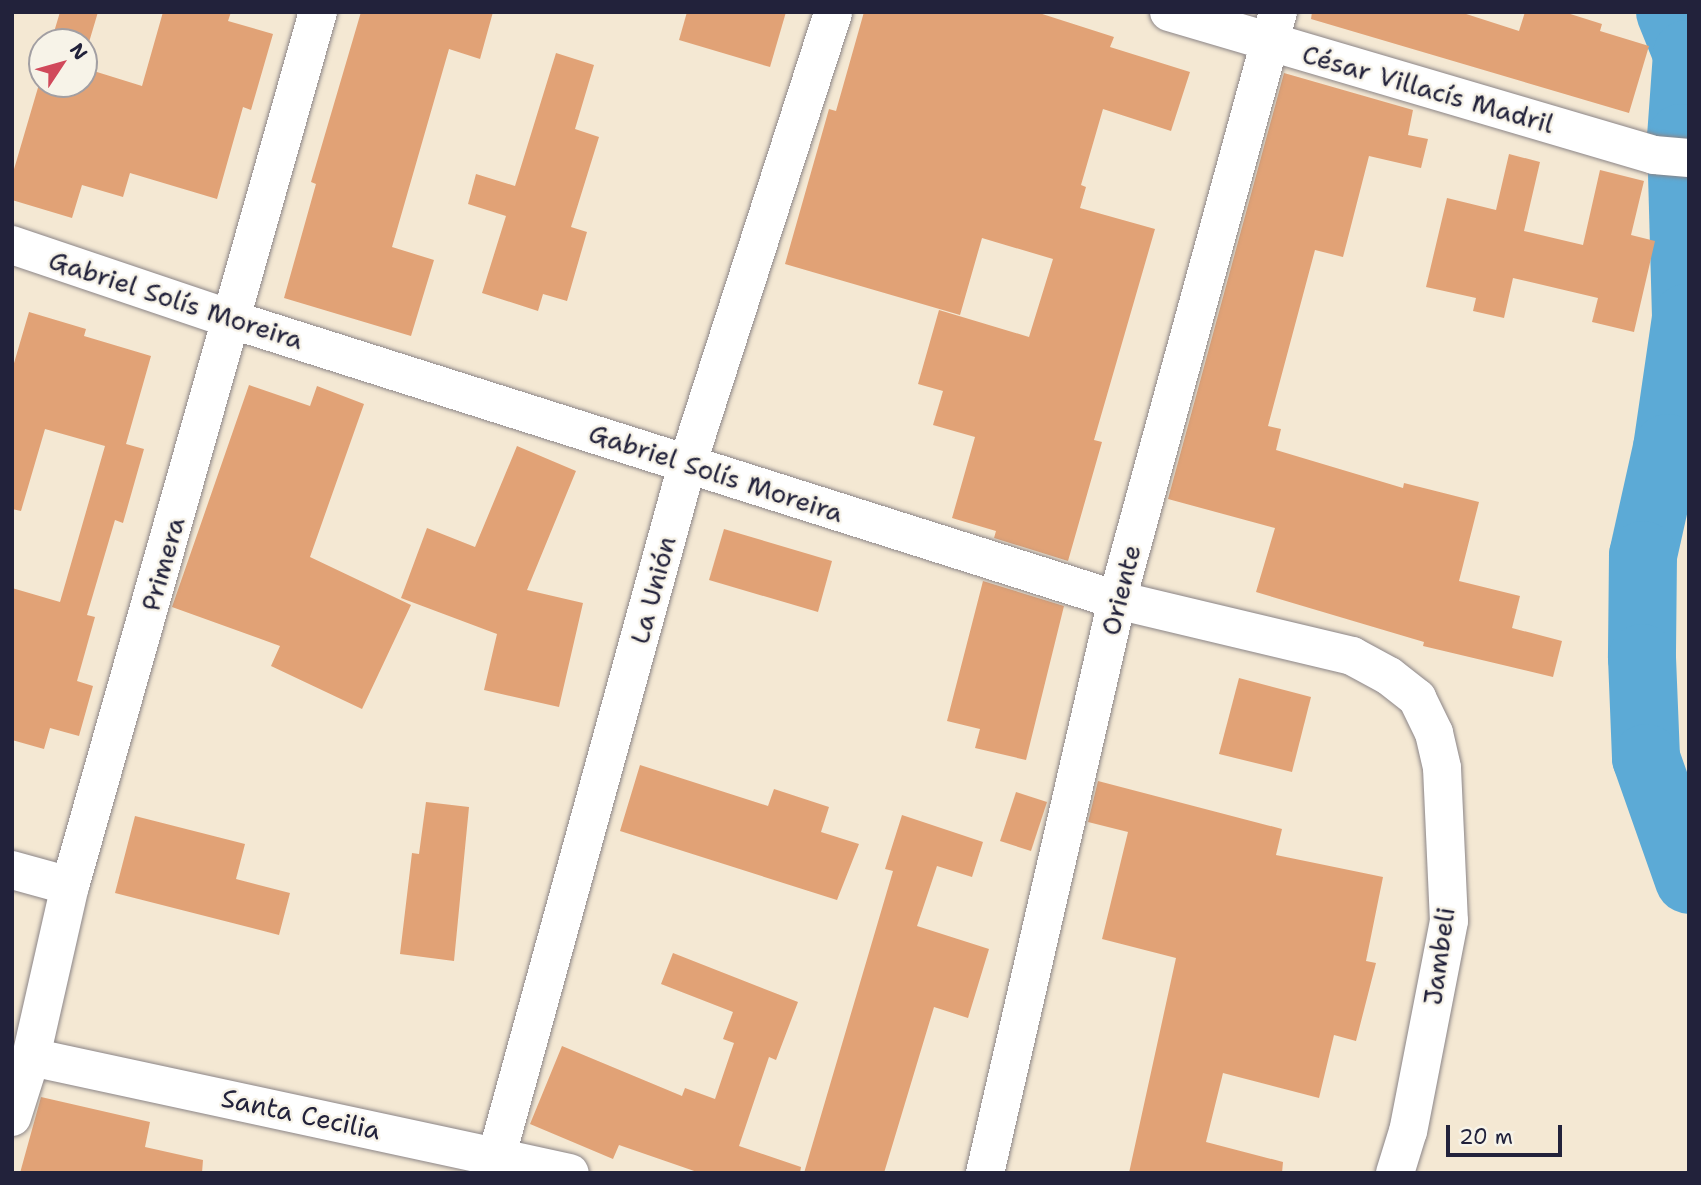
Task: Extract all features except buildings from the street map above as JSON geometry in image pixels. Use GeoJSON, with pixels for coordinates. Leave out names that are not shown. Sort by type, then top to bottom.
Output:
{"type":"FeatureCollection","features":[{"type":"Feature","properties":{"kind":"street","name":"Primera"},"geometry":{"type":"LineString","coordinates":[[12,1117],[31,1058],[70,886],[233,320],[318,12]]}},
{"type":"Feature","properties":{"kind":"street","name":"La Unión"},"geometry":{"type":"LineString","coordinates":[[494,1163],[687,464],[833,12]]}},
{"type":"Feature","properties":{"kind":"street","name":"César Villacís Madril"},"geometry":{"type":"LineString","coordinates":[[1169,12],[1274,28],[1672,157]]}},
{"type":"Feature","properties":{"kind":"street","name":"Oriente"},"geometry":{"type":"LineString","coordinates":[[985,1173],[1117,600],[1274,28]]}},
{"type":"Feature","properties":{"kind":"street","name":"Gabriel Solís Moreira"},"geometry":{"type":"LineString","coordinates":[[12,245],[233,320],[1117,600],[1352,656],[1389,676],[1417,698]]}},
{"type":"Feature","properties":{"kind":"street","name":"Jambeli"},"geometry":{"type":"LineString","coordinates":[[1395,1173],[1408,1131],[1449,921],[1442,768],[1434,733],[1417,698]]}},
{"type":"Feature","properties":{"kind":"street"},"geometry":{"type":"LineString","coordinates":[[12,870],[70,886]]}},
{"type":"Feature","properties":{"kind":"street","name":"Santa Cecilia"},"geometry":{"type":"LineString","coordinates":[[31,1058],[494,1163],[570,1173]]}},
{"type":"Feature","properties":{"kind":"waterway"},"geometry":{"type":"LineString","coordinates":[[1670,12],[1687,54],[1681,138],[1686,318],[1667,448],[1643,555],[1642,658],[1646,758],[1689,880]]}}]}
